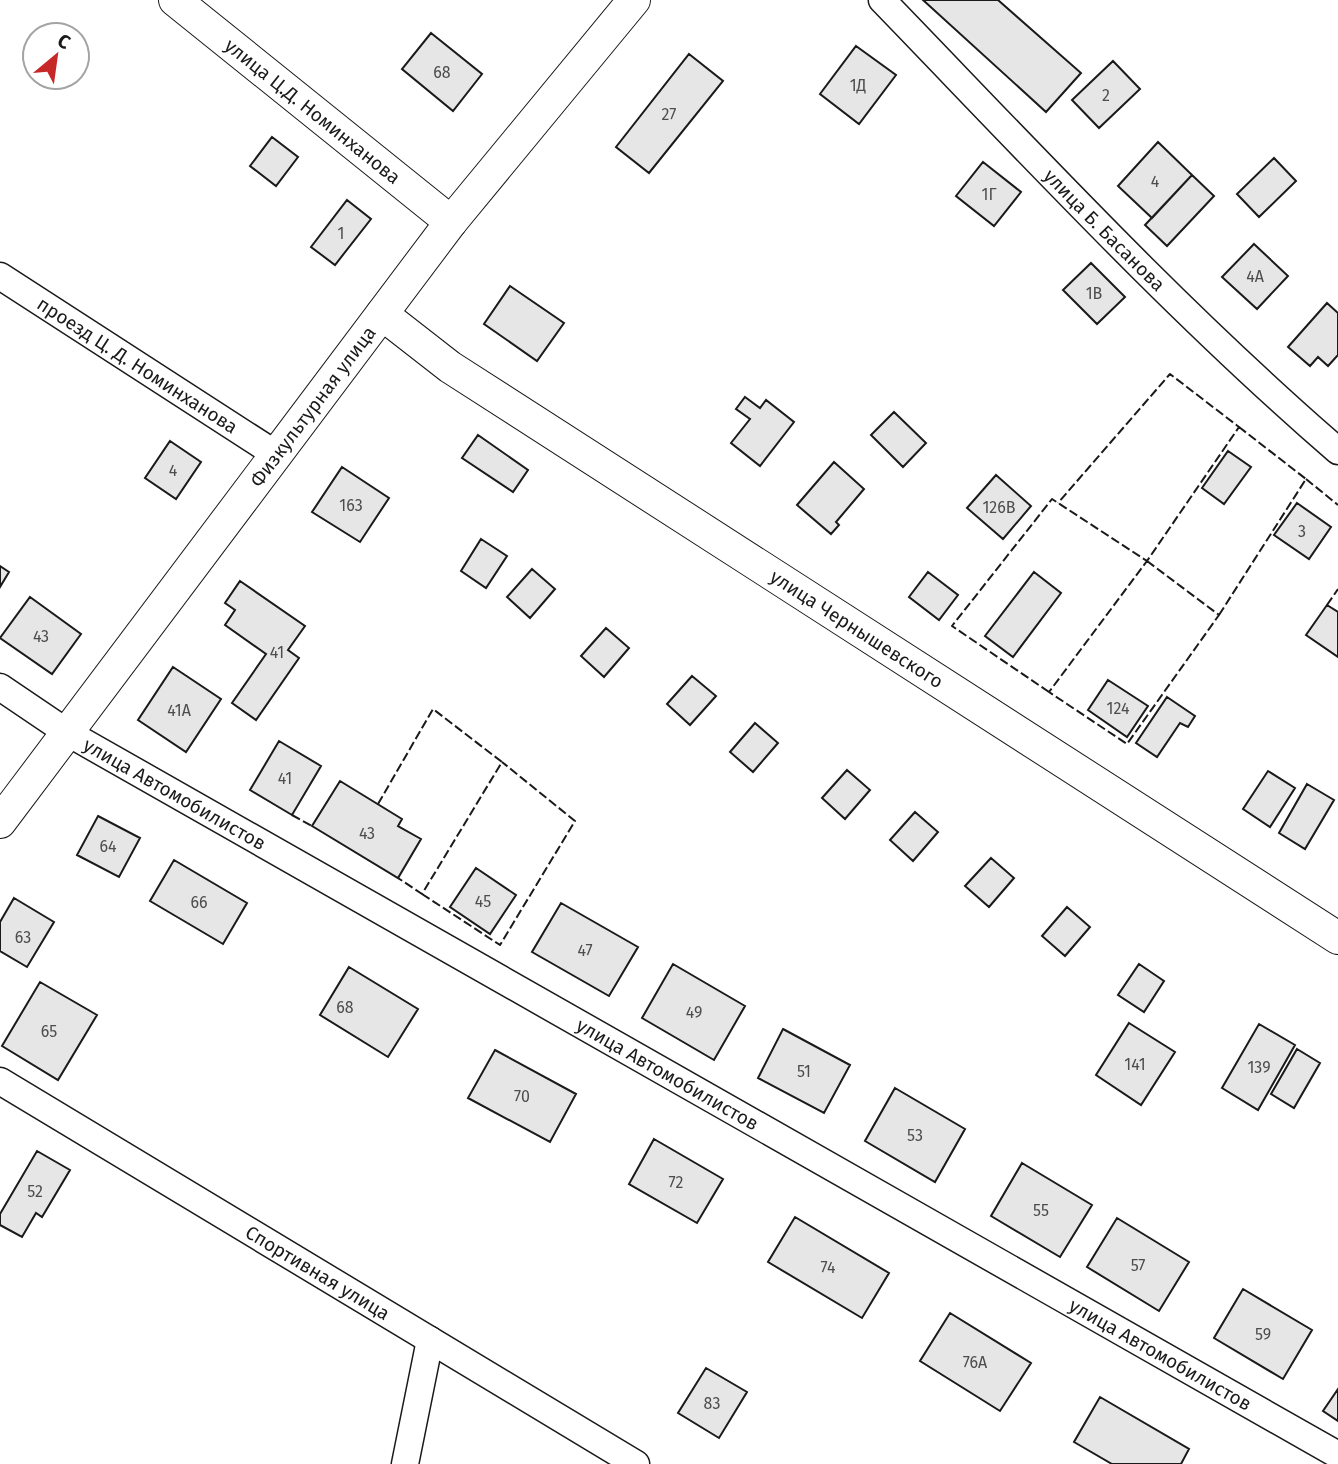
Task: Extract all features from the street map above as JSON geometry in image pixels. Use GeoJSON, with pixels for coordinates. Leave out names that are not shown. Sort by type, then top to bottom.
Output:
{"type":"FeatureCollection","features":[{"type":"Feature","properties":{"kind":"street","name":"улица Ц.Д. Номинханова"},"geometry":{"type":"LineString","coordinates":[[175,0],[451,222]]}},
{"type":"Feature","properties":{"kind":"street","name":"Физкультурная улица"},"geometry":{"type":"LineString","coordinates":[[0,822],[451,222],[634,0]]}},
{"type":"Feature","properties":{"kind":"street","name":"улица Б. Басанова"},"geometry":{"type":"LineString","coordinates":[[882,0],[1083,208],[1283,403],[1338,450]]}},
{"type":"Feature","properties":{"kind":"street","name":"проезд Ц. Д. Номинханова"},"geometry":{"type":"LineString","coordinates":[[0,276],[277,455]]}},
{"type":"Feature","properties":{"kind":"street","name":"улица Чернышевского"},"geometry":{"type":"LineString","coordinates":[[382,314],[450,367],[1338,938]]}},
{"type":"Feature","properties":{"kind":"street","name":"улица Автомобилистов"},"geometry":{"type":"LineString","coordinates":[[0,687],[68,733],[1338,1455]]}},
{"type":"Feature","properties":{"kind":"street","name":"Спортивная улица"},"geometry":{"type":"LineString","coordinates":[[0,1081],[636,1464]]}},
{"type":"Feature","properties":{"kind":"street"},"geometry":{"type":"LineString","coordinates":[[405,1464],[430,1340]]}},
{"type":"Feature","properties":{"kind":"building"},"geometry":{"type":"Polygon","coordinates":[[[923,0],[998,0],[1081,73],[1046,112],[923,0]]]}},
{"type":"Feature","properties":{"kind":"building"},"geometry":{"type":"Polygon","coordinates":[[[431,33],[482,74],[453,111],[402,69],[431,33]]]}},
{"type":"Feature","properties":{"kind":"building"},"geometry":{"type":"Polygon","coordinates":[[[856,46],[896,75],[859,124],[820,94],[856,46]]]}},
{"type":"Feature","properties":{"kind":"building"},"geometry":{"type":"Polygon","coordinates":[[[689,54],[723,81],[649,173],[616,147],[689,54]]]}},
{"type":"Feature","properties":{"kind":"building"},"geometry":{"type":"Polygon","coordinates":[[[1113,61],[1140,89],[1099,128],[1072,100],[1113,61]]]}},
{"type":"Feature","properties":{"kind":"building"},"geometry":{"type":"Polygon","coordinates":[[[272,137],[298,157],[276,186],[250,166],[272,137]]]}},
{"type":"Feature","properties":{"kind":"building"},"geometry":{"type":"Polygon","coordinates":[[[1158,142],[1192,175],[1152,218],[1118,186],[1158,142]]]}},
{"type":"Feature","properties":{"kind":"building"},"geometry":{"type":"Polygon","coordinates":[[[1274,158],[1296,181],[1259,217],[1237,194],[1274,158]]]}},
{"type":"Feature","properties":{"kind":"building"},"geometry":{"type":"Polygon","coordinates":[[[983,162],[1021,192],[994,226],[956,196],[983,162]]]}},
{"type":"Feature","properties":{"kind":"building"},"geometry":{"type":"Polygon","coordinates":[[[1192,175],[1214,196],[1167,246],[1145,225],[1192,175]]]}},
{"type":"Feature","properties":{"kind":"building"},"geometry":{"type":"Polygon","coordinates":[[[347,200],[371,219],[335,265],[311,247],[347,200]]]}},
{"type":"Feature","properties":{"kind":"building"},"geometry":{"type":"Polygon","coordinates":[[[1254,244],[1288,276],[1257,309],[1222,277],[1254,244]]]}},
{"type":"Feature","properties":{"kind":"building"},"geometry":{"type":"Polygon","coordinates":[[[1091,263],[1125,297],[1097,324],[1063,290],[1091,263]]]}},
{"type":"Feature","properties":{"kind":"building"},"geometry":{"type":"Polygon","coordinates":[[[510,286],[564,323],[537,361],[484,324],[510,286]]]}},
{"type":"Feature","properties":{"kind":"building"},"geometry":{"type":"Polygon","coordinates":[[[1327,303],[1338,313],[1338,355],[1328,366],[1318,357],[1310,366],[1288,347],[1327,303]]]}},
{"type":"Feature","properties":{"kind":"building"},"geometry":{"type":"Polygon","coordinates":[[[745,397],[760,408],[766,400],[794,422],[760,466],[731,443],[750,419],[736,409],[745,397]]]}},
{"type":"Feature","properties":{"kind":"building"},"geometry":{"type":"Polygon","coordinates":[[[894,412],[926,443],[903,467],[871,435],[894,412]]]}},
{"type":"Feature","properties":{"kind":"building"},"geometry":{"type":"Polygon","coordinates":[[[478,435],[528,470],[513,492],[462,458],[478,435]]]}},
{"type":"Feature","properties":{"kind":"building"},"geometry":{"type":"Polygon","coordinates":[[[170,441],[201,462],[176,499],[145,478],[170,441]]]}},
{"type":"Feature","properties":{"kind":"building"},"geometry":{"type":"Polygon","coordinates":[[[1228,451],[1251,467],[1224,504],[1202,488],[1228,451]]]}},
{"type":"Feature","properties":{"kind":"building"},"geometry":{"type":"Polygon","coordinates":[[[834,462],[864,489],[836,522],[839,525],[831,534],[797,505],[834,462]]]}},
{"type":"Feature","properties":{"kind":"building"},"geometry":{"type":"Polygon","coordinates":[[[342,467],[389,498],[360,542],[312,512],[342,467]]]}},
{"type":"Feature","properties":{"kind":"building"},"geometry":{"type":"Polygon","coordinates":[[[996,475],[1031,506],[1003,539],[967,508],[996,475]]]}},
{"type":"Feature","properties":{"kind":"building"},"geometry":{"type":"Polygon","coordinates":[[[1297,503],[1331,527],[1309,559],[1274,535],[1297,503]]]}},
{"type":"Feature","properties":{"kind":"building"},"geometry":{"type":"Polygon","coordinates":[[[481,539],[507,556],[486,588],[461,571],[481,539]]]}},
{"type":"Feature","properties":{"kind":"building"},"geometry":{"type":"Polygon","coordinates":[[[0,566],[9,572],[0,587],[0,566]]]}},
{"type":"Feature","properties":{"kind":"building"},"geometry":{"type":"Polygon","coordinates":[[[532,569],[555,589],[530,618],[507,597],[532,569]]]}},
{"type":"Feature","properties":{"kind":"building"},"geometry":{"type":"Polygon","coordinates":[[[928,572],[958,595],[939,620],[909,597],[928,572]]]}},
{"type":"Feature","properties":{"kind":"building"},"geometry":{"type":"Polygon","coordinates":[[[1034,572],[1061,593],[1013,657],[985,636],[1034,572]]]}},
{"type":"Feature","properties":{"kind":"building"},"geometry":{"type":"Polygon","coordinates":[[[240,581],[305,626],[288,650],[299,658],[256,720],[232,703],[266,654],[225,625],[235,610],[225,603],[240,581]]]}},
{"type":"Feature","properties":{"kind":"building"},"geometry":{"type":"Polygon","coordinates":[[[30,597],[81,634],[52,674],[0,638],[30,597]]]}},
{"type":"Feature","properties":{"kind":"building"},"geometry":{"type":"Polygon","coordinates":[[[1327,605],[1338,612],[1338,657],[1306,635],[1327,605]]]}},
{"type":"Feature","properties":{"kind":"building"},"geometry":{"type":"Polygon","coordinates":[[[606,628],[629,648],[604,677],[581,656],[606,628]]]}},
{"type":"Feature","properties":{"kind":"building"},"geometry":{"type":"Polygon","coordinates":[[[173,667],[221,699],[186,752],[138,720],[173,667]]]}},
{"type":"Feature","properties":{"kind":"building"},"geometry":{"type":"Polygon","coordinates":[[[692,676],[716,696],[690,725],[667,704],[692,676]]]}},
{"type":"Feature","properties":{"kind":"building"},"geometry":{"type":"Polygon","coordinates":[[[1108,680],[1148,706],[1127,737],[1088,710],[1108,680]]]}},
{"type":"Feature","properties":{"kind":"building"},"geometry":{"type":"Polygon","coordinates":[[[1167,697],[1195,716],[1188,727],[1180,723],[1157,757],[1136,743],[1167,697]]]}},
{"type":"Feature","properties":{"kind":"building"},"geometry":{"type":"Polygon","coordinates":[[[755,723],[778,743],[753,772],[730,752],[755,723]]]}},
{"type":"Feature","properties":{"kind":"building"},"geometry":{"type":"Polygon","coordinates":[[[279,741],[321,766],[292,815],[250,790],[279,741]]]}},
{"type":"Feature","properties":{"kind":"building"},"geometry":{"type":"Polygon","coordinates":[[[847,770],[870,790],[845,819],[822,798],[847,770]]]}},
{"type":"Feature","properties":{"kind":"building"},"geometry":{"type":"Polygon","coordinates":[[[1268,771],[1295,788],[1270,827],[1243,809],[1268,771]]]}},
{"type":"Feature","properties":{"kind":"building"},"geometry":{"type":"Polygon","coordinates":[[[340,781],[402,819],[398,826],[421,839],[398,878],[312,826],[340,781]]]}},
{"type":"Feature","properties":{"kind":"building"},"geometry":{"type":"Polygon","coordinates":[[[1307,784],[1334,800],[1305,849],[1279,833],[1307,784]]]}},
{"type":"Feature","properties":{"kind":"building"},"geometry":{"type":"Polygon","coordinates":[[[915,812],[938,832],[913,861],[890,840],[915,812]]]}},
{"type":"Feature","properties":{"kind":"building"},"geometry":{"type":"Polygon","coordinates":[[[98,816],[140,838],[119,877],[77,855],[98,816]]]}},
{"type":"Feature","properties":{"kind":"building"},"geometry":{"type":"Polygon","coordinates":[[[991,858],[1014,878],[989,907],[965,886],[991,858]]]}},
{"type":"Feature","properties":{"kind":"building"},"geometry":{"type":"Polygon","coordinates":[[[174,860],[247,903],[223,944],[150,901],[174,860]]]}},
{"type":"Feature","properties":{"kind":"building"},"geometry":{"type":"Polygon","coordinates":[[[476,868],[516,895],[490,934],[450,907],[476,868]]]}},
{"type":"Feature","properties":{"kind":"building"},"geometry":{"type":"Polygon","coordinates":[[[14,898],[54,922],[27,967],[0,951],[0,922],[14,898]]]}},
{"type":"Feature","properties":{"kind":"building"},"geometry":{"type":"Polygon","coordinates":[[[561,903],[638,947],[609,996],[532,952],[561,903]]]}},
{"type":"Feature","properties":{"kind":"building"},"geometry":{"type":"Polygon","coordinates":[[[1067,907],[1090,927],[1065,956],[1042,936],[1067,907]]]}},
{"type":"Feature","properties":{"kind":"building"},"geometry":{"type":"Polygon","coordinates":[[[673,964],[745,1006],[714,1060],[642,1018],[673,964]]]}},
{"type":"Feature","properties":{"kind":"building"},"geometry":{"type":"Polygon","coordinates":[[[1139,964],[1164,981],[1144,1012],[1118,995],[1139,964]]]}},
{"type":"Feature","properties":{"kind":"building"},"geometry":{"type":"Polygon","coordinates":[[[349,967],[418,1009],[388,1057],[320,1015],[349,967]]]}},
{"type":"Feature","properties":{"kind":"building"},"geometry":{"type":"Polygon","coordinates":[[[40,982],[97,1015],[58,1080],[2,1046],[40,982]]]}},
{"type":"Feature","properties":{"kind":"building"},"geometry":{"type":"Polygon","coordinates":[[[1129,1023],[1175,1052],[1141,1105],[1096,1075],[1129,1023]]]}},
{"type":"Feature","properties":{"kind":"building"},"geometry":{"type":"Polygon","coordinates":[[[1259,1024],[1295,1045],[1258,1110],[1222,1088],[1259,1024]]]}},
{"type":"Feature","properties":{"kind":"building"},"geometry":{"type":"Polygon","coordinates":[[[783,1029],[850,1065],[824,1113],[758,1078],[783,1029]]]}},
{"type":"Feature","properties":{"kind":"building"},"geometry":{"type":"Polygon","coordinates":[[[1297,1049],[1320,1063],[1294,1108],[1271,1094],[1297,1049]]]}},
{"type":"Feature","properties":{"kind":"building"},"geometry":{"type":"Polygon","coordinates":[[[495,1050],[576,1094],[550,1142],[468,1098],[495,1050]]]}},
{"type":"Feature","properties":{"kind":"building"},"geometry":{"type":"Polygon","coordinates":[[[895,1088],[965,1129],[935,1182],[865,1141],[895,1088]]]}},
{"type":"Feature","properties":{"kind":"building"},"geometry":{"type":"Polygon","coordinates":[[[654,1139],[723,1179],[697,1223],[629,1184],[654,1139]]]}},
{"type":"Feature","properties":{"kind":"building"},"geometry":{"type":"Polygon","coordinates":[[[37,1151],[70,1170],[42,1217],[36,1213],[22,1237],[0,1225],[0,1214],[37,1151]]]}},
{"type":"Feature","properties":{"kind":"building"},"geometry":{"type":"Polygon","coordinates":[[[1022,1163],[1092,1205],[1060,1257],[991,1216],[1022,1163]]]}},
{"type":"Feature","properties":{"kind":"building"},"geometry":{"type":"Polygon","coordinates":[[[795,1217],[889,1273],[862,1318],[768,1262],[795,1217]]]}},
{"type":"Feature","properties":{"kind":"building"},"geometry":{"type":"Polygon","coordinates":[[[1117,1218],[1189,1262],[1159,1311],[1087,1267],[1117,1218]]]}},
{"type":"Feature","properties":{"kind":"building"},"geometry":{"type":"Polygon","coordinates":[[[1243,1289],[1312,1330],[1283,1379],[1214,1338],[1243,1289]]]}},
{"type":"Feature","properties":{"kind":"building"},"geometry":{"type":"Polygon","coordinates":[[[950,1313],[1031,1363],[1000,1411],[920,1361],[950,1313]]]}},
{"type":"Feature","properties":{"kind":"building"},"geometry":{"type":"Polygon","coordinates":[[[706,1368],[747,1392],[719,1438],[678,1413],[706,1368]]]}},
{"type":"Feature","properties":{"kind":"building"},"geometry":{"type":"Polygon","coordinates":[[[1338,1389],[1338,1421],[1323,1411],[1338,1389]]]}},
{"type":"Feature","properties":{"kind":"building"},"geometry":{"type":"Polygon","coordinates":[[[1100,1397],[1189,1449],[1181,1464],[1112,1464],[1074,1442],[1100,1397]]]}},
{"type":"Feature","properties":{"kind":"fence"},"geometry":{"type":"LineString","coordinates":[[1049,692],[952,626],[1052,499],[1147,561],[1239,427],[1170,374],[1058,503]]}},
{"type":"Feature","properties":{"kind":"fence"},"geometry":{"type":"LineString","coordinates":[[1219,615],[1306,479],[1239,427]]}},
{"type":"Feature","properties":{"kind":"fence"},"geometry":{"type":"LineString","coordinates":[[1306,479],[1338,505]]}},
{"type":"Feature","properties":{"kind":"fence"},"geometry":{"type":"LineString","coordinates":[[1147,561],[1219,615],[1127,744],[1049,692],[1147,561]]}},
{"type":"Feature","properties":{"kind":"fence"},"geometry":{"type":"LineString","coordinates":[[1327,605],[1338,589]]}},
{"type":"Feature","properties":{"kind":"fence"},"geometry":{"type":"LineString","coordinates":[[378,804],[433,709],[502,762],[422,894],[398,878]]}},
{"type":"Feature","properties":{"kind":"fence"},"geometry":{"type":"LineString","coordinates":[[422,894],[500,945],[575,821],[502,762]]}},
{"type":"Feature","properties":{"kind":"fence"},"geometry":{"type":"LineString","coordinates":[[292,815],[312,826]]}}]}
